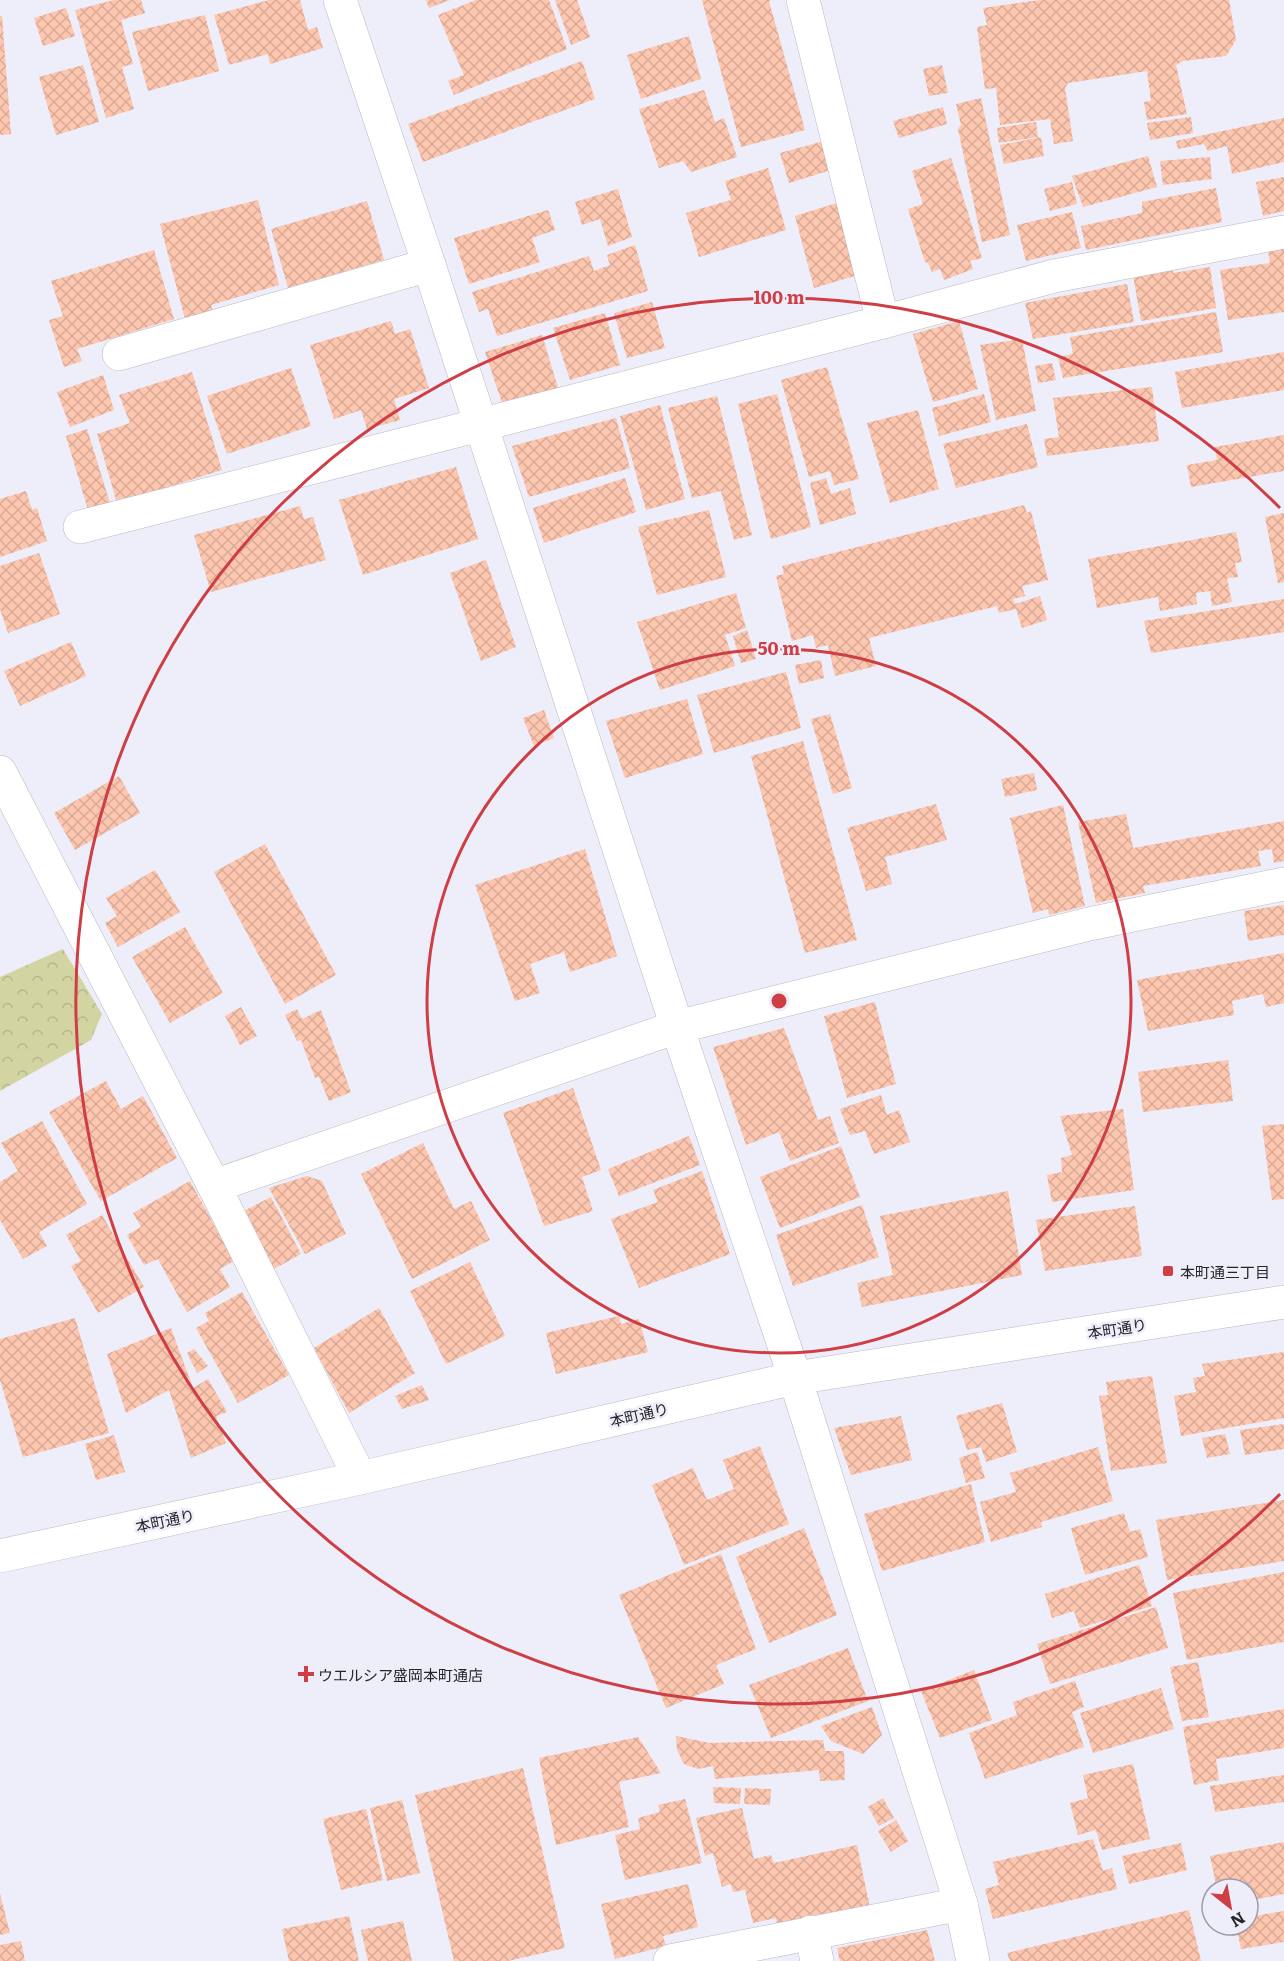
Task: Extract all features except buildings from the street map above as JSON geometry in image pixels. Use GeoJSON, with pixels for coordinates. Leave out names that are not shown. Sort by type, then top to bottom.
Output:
{"type":"FeatureCollection","features":[{"type":"Feature","properties":{"kind":"street"},"geometry":{"type":"LineString","coordinates":[[340,0],[429,265],[676,1027],[795,1378],[961,1904],[973,1961]]}},
{"type":"Feature","properties":{"kind":"street"},"geometry":{"type":"LineString","coordinates":[[803,0],[883,322]]}},
{"type":"Feature","properties":{"kind":"street"},"geometry":{"type":"LineString","coordinates":[[80,527],[883,322],[1054,276],[1284,232]]}},
{"type":"Feature","properties":{"kind":"street"},"geometry":{"type":"LineString","coordinates":[[119,354],[429,265]]}},
{"type":"Feature","properties":{"kind":"street"},"geometry":{"type":"LineString","coordinates":[[0,772],[214,1186],[360,1478]]}},
{"type":"Feature","properties":{"kind":"street"},"geometry":{"type":"LineString","coordinates":[[214,1186],[676,1027],[1089,924],[1284,884]]}},
{"type":"Feature","properties":{"kind":"street","name":"本町通り"},"geometry":{"type":"LineString","coordinates":[[0,1556],[360,1478],[795,1378],[1284,1302]]}},
{"type":"Feature","properties":{"kind":"street"},"geometry":{"type":"LineString","coordinates":[[670,1961],[814,1947],[961,1904]]}},
{"type":"Feature","properties":{"kind":"green space"},"geometry":{"type":"Polygon","coordinates":[[[63,949],[102,1014],[91,1040],[0,1091],[0,977],[63,949]]]}},
{"type":"Feature","properties":{"kind":"place","name":"本町通三丁目"},"geometry":{"type":"Point","coordinates":[1168,1271]}},
{"type":"Feature","properties":{"kind":"place","name":"ウエルシア盛岡本町通店"},"geometry":{"type":"Point","coordinates":[306,1674]}}]}
